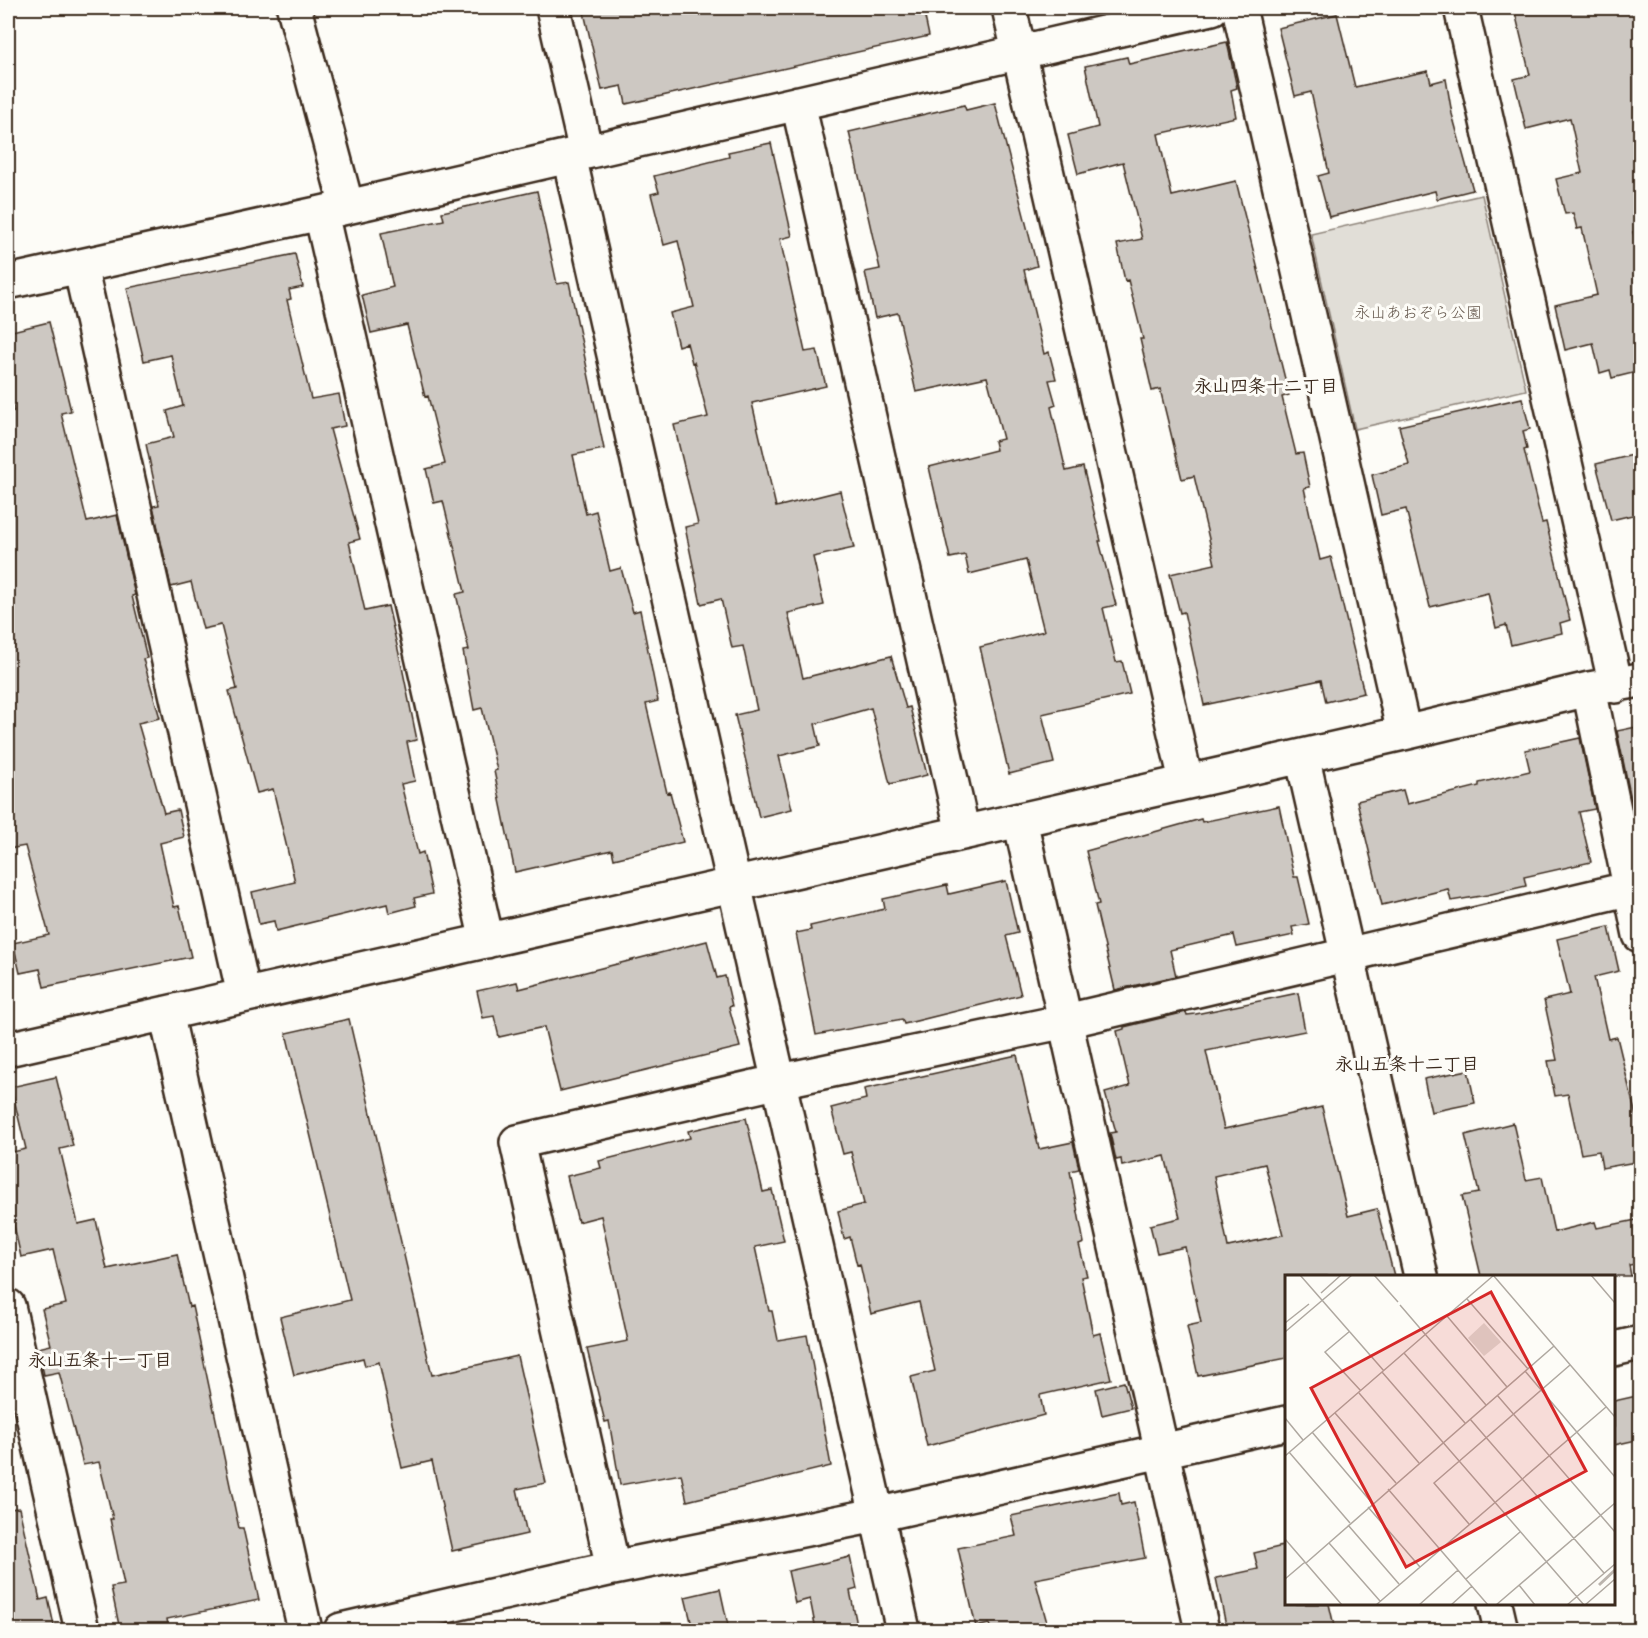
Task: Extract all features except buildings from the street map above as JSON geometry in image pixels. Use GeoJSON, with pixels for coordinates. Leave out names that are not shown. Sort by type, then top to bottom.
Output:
{"type":"FeatureCollection","features":[{"type":"Feature","properties":{"kind":"street"},"geometry":{"type":"LineString","coordinates":[[294,8],[487,941]]}},
{"type":"Feature","properties":{"kind":"street"},"geometry":{"type":"LineString","coordinates":[[553,8],[578,154],[733,885],[780,1081],[903,1630]]}},
{"type":"Feature","properties":{"kind":"street"},"geometry":{"type":"LineString","coordinates":[[1009,8],[1186,781]]}},
{"type":"Feature","properties":{"kind":"street"},"geometry":{"type":"LineString","coordinates":[[8,282],[334,210],[1212,8]]}},
{"type":"Feature","properties":{"kind":"street"},"geometry":{"type":"LineString","coordinates":[[1239,8],[1404,734]]}},
{"type":"Feature","properties":{"kind":"street"},"geometry":{"type":"LineString","coordinates":[[1461,8],[1615,685],[1641,935]]}},
{"type":"Feature","properties":{"kind":"street"},"geometry":{"type":"LineString","coordinates":[[798,103],[963,833]]}},
{"type":"Feature","properties":{"kind":"street"},"geometry":{"type":"LineString","coordinates":[[80,266],[244,995]]}},
{"type":"Feature","properties":{"kind":"street"},"geometry":{"type":"LineString","coordinates":[[8,1049],[1615,685]]}},
{"type":"Feature","properties":{"kind":"street"},"geometry":{"type":"LineString","coordinates":[[1302,756],[1421,1275]]}},
{"type":"Feature","properties":{"kind":"street"},"geometry":{"type":"LineString","coordinates":[[1020,820],[1202,1630]]}},
{"type":"Feature","properties":{"kind":"street"},"geometry":{"type":"LineString","coordinates":[[613,1568],[517,1142],[780,1081],[1066,1021],[1636,887]]}},
{"type":"Feature","properties":{"kind":"street"},"geometry":{"type":"LineString","coordinates":[[166,1013],[305,1630]]}},
{"type":"Feature","properties":{"kind":"street"},"geometry":{"type":"LineString","coordinates":[[8,1306],[82,1630]]}},
{"type":"Feature","properties":{"kind":"street"},"geometry":{"type":"LineString","coordinates":[[1615,1348],[1641,1343]]}},
{"type":"Feature","properties":{"kind":"street"},"geometry":{"type":"LineString","coordinates":[[341,1630],[613,1568],[876,1515],[1161,1454],[1285,1424]]}},
{"type":"Feature","properties":{"kind":"street"},"geometry":{"type":"LineString","coordinates":[[1495,1605],[1501,1630]]}},
{"type":"Feature","properties":{"kind":"green space","name":"永山あおぞら公園"},"geometry":{"type":"Polygon","coordinates":[[[1482,195],[1526,390],[1355,429],[1311,234],[1482,195]]]}},
{"type":"Feature","properties":{"kind":"district","name":"永山四条十二丁目"},"geometry":{"type":"Point","coordinates":[1266,386]}},
{"type":"Feature","properties":{"kind":"district","name":"永山五条十二丁目"},"geometry":{"type":"Point","coordinates":[1407,1064]}},
{"type":"Feature","properties":{"kind":"district","name":"永山五条十一丁目"},"geometry":{"type":"Point","coordinates":[100,1360]}}]}
